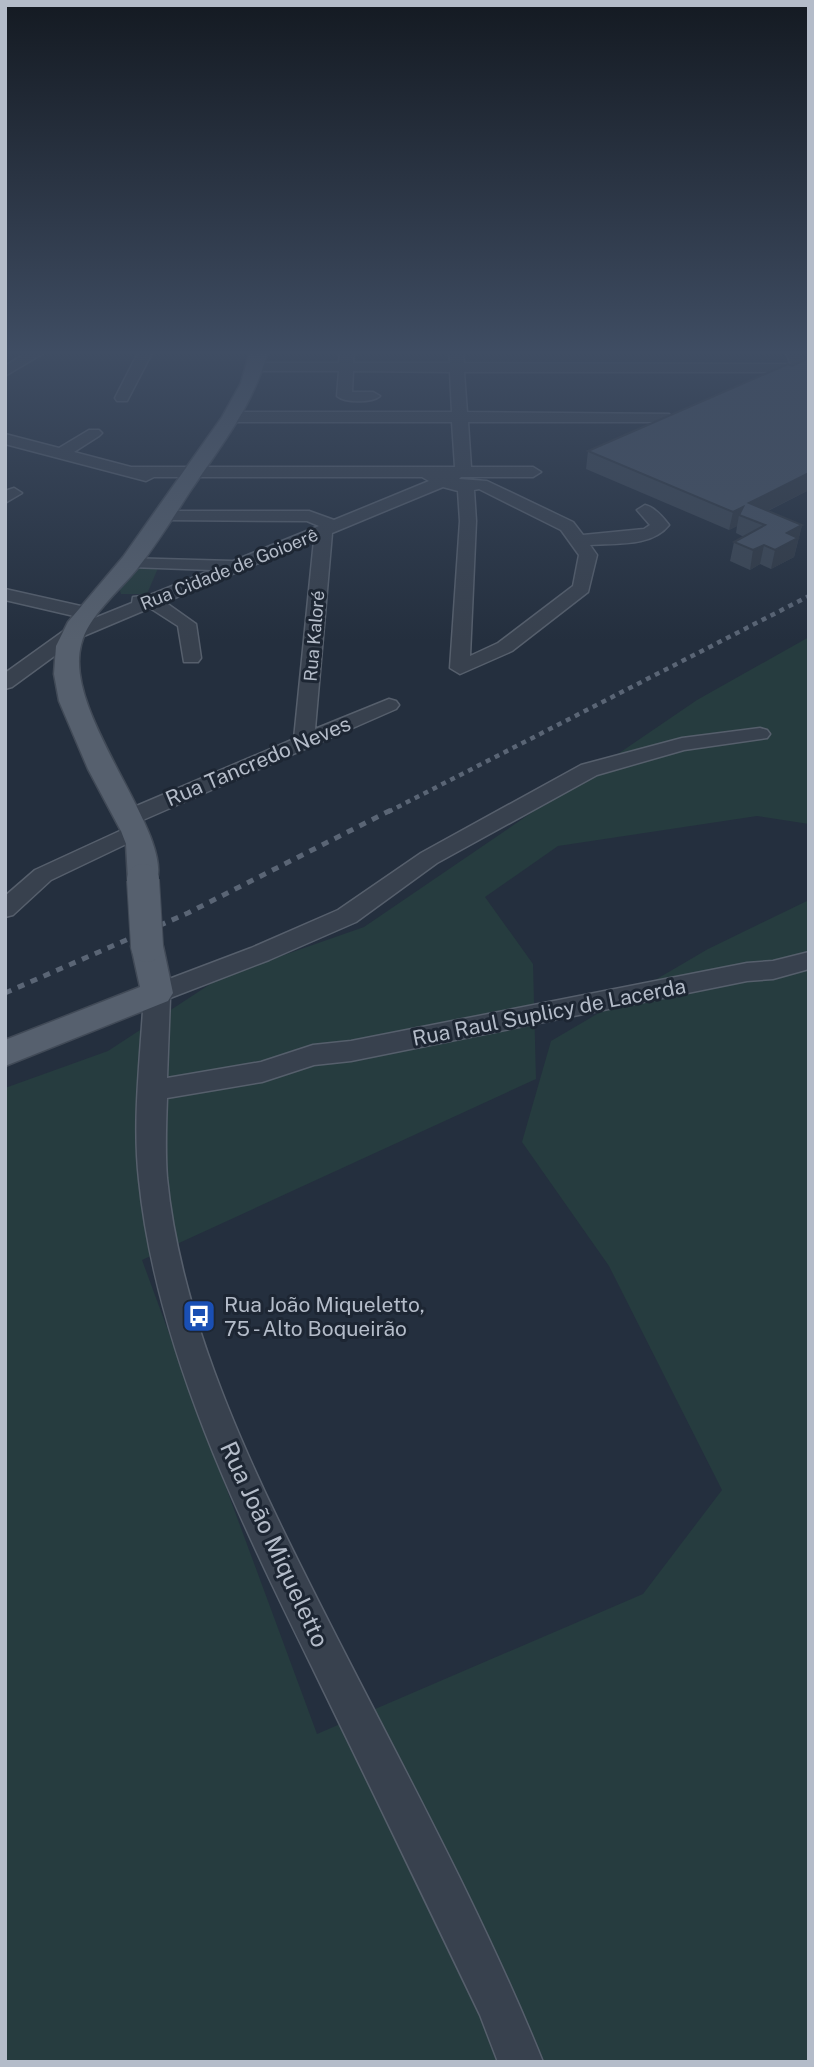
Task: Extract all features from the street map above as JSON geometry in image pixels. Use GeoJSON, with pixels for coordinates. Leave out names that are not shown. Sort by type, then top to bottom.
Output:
{"type":"FeatureCollection","features":[{"type":"Feature","properties":{"kind":"main road"},"geometry":{"type":"LineString","coordinates":[[5,1054],[157,993],[147,946],[140,844],[102,769],[72,701],[67,674],[72,634],[131,562],[211,447]]}},
{"type":"Feature","properties":{"kind":"street"},"geometry":{"type":"LineString","coordinates":[[37,447],[130,472],[190,479],[425,472],[463,479],[481,485],[567,526],[588,555],[582,587],[505,647],[460,668],[468,521],[467,494],[463,479],[461,447]]}},
{"type":"Feature","properties":{"kind":"street"},"geometry":{"type":"LineString","coordinates":[[61,454],[71,447]]}},
{"type":"Feature","properties":{"kind":"street"},"geometry":{"type":"LineString","coordinates":[[425,472],[442,482]]}},
{"type":"Feature","properties":{"kind":"street"},"geometry":{"type":"LineString","coordinates":[[463,479],[533,472]]}},
{"type":"Feature","properties":{"kind":"street","name":"Rua Cidade de Goioerê"},"geometry":{"type":"LineString","coordinates":[[5,683],[72,634],[442,482],[463,479]]}},
{"type":"Feature","properties":{"kind":"street"},"geometry":{"type":"LineString","coordinates":[[578,541],[649,534],[660,525],[645,510]]}},
{"type":"Feature","properties":{"kind":"street"},"geometry":{"type":"LineString","coordinates":[[165,515],[309,516],[329,528]]}},
{"type":"Feature","properties":{"kind":"street","name":"Rua Kaloré"},"geometry":{"type":"LineString","coordinates":[[304,741],[329,528]]}},
{"type":"Feature","properties":{"kind":"street"},"geometry":{"type":"LineString","coordinates":[[131,562],[236,565]]}},
{"type":"Feature","properties":{"kind":"street"},"geometry":{"type":"LineString","coordinates":[[152,601],[166,581],[169,563]]}},
{"type":"Feature","properties":{"kind":"street"},"geometry":{"type":"LineString","coordinates":[[107,590],[120,600],[152,601],[187,624],[191,658]]}},
{"type":"Feature","properties":{"kind":"street"},"geometry":{"type":"LineString","coordinates":[[5,594],[87,613]]}},
{"type":"Feature","properties":{"kind":"street","name":"Rua Tancredo Neves"},"geometry":{"type":"LineString","coordinates":[[5,909],[43,875],[132,824],[304,741],[389,705]]}},
{"type":"Feature","properties":{"kind":"street"},"geometry":{"type":"LineString","coordinates":[[157,993],[260,954],[347,916],[429,858],[589,770],[682,744],[760,734]]}},
{"type":"Feature","properties":{"kind":"street","name":"Rua Raul Suplicy de Lacerda"},"geometry":{"type":"LineString","coordinates":[[154,1090],[262,1072],[295,1062],[332,1059],[351,1051],[747,972],[773,970],[805,960]]}},
{"type":"Feature","properties":{"kind":"street","name":"Rua João Miqueletto"},"geometry":{"type":"LineString","coordinates":[[157,993],[153,1180],[169,1273],[195,1361],[248,1492],[288,1579],[498,2004],[521,2062]]}},
{"type":"Feature","properties":{"kind":"green space"},"geometry":{"type":"Polygon","coordinates":[[[139,567],[158,568],[147,594],[121,594],[119,587],[128,573],[139,567]]]}},
{"type":"Feature","properties":{"kind":"green space"},"geometry":{"type":"Polygon","coordinates":[[[809,637],[809,824],[757,816],[558,846],[485,897],[533,964],[536,1079],[142,1260],[317,1734],[643,1594],[722,1490],[609,1266],[522,1142],[551,1041],[708,949],[809,900],[809,2062],[5,2062],[5,1088],[108,1051],[221,977],[364,927],[697,700],[809,637]]]}},
{"type":"Feature","properties":{"kind":"building"},"geometry":{"type":"Polygon","coordinates":[[[596,447],[809,447],[809,473],[749,503],[802,525],[787,533],[798,538],[775,550],[764,545],[753,550],[734,542],[765,525],[739,515],[743,507],[733,512],[588,451],[596,447]]]}},
{"type":"Feature","properties":{"kind":"railway"},"geometry":{"type":"LineString","coordinates":[[388,812],[809,596]]}},
{"type":"Feature","properties":{"kind":"railway"},"geometry":{"type":"LineString","coordinates":[[5,993],[188,913],[391,810]]}},
{"type":"Feature","properties":{"kind":"place","name":"Rua João Miqueletto, 75 - Alto Boqueirão"},"geometry":{"type":"Point","coordinates":[199,1316]}}]}
